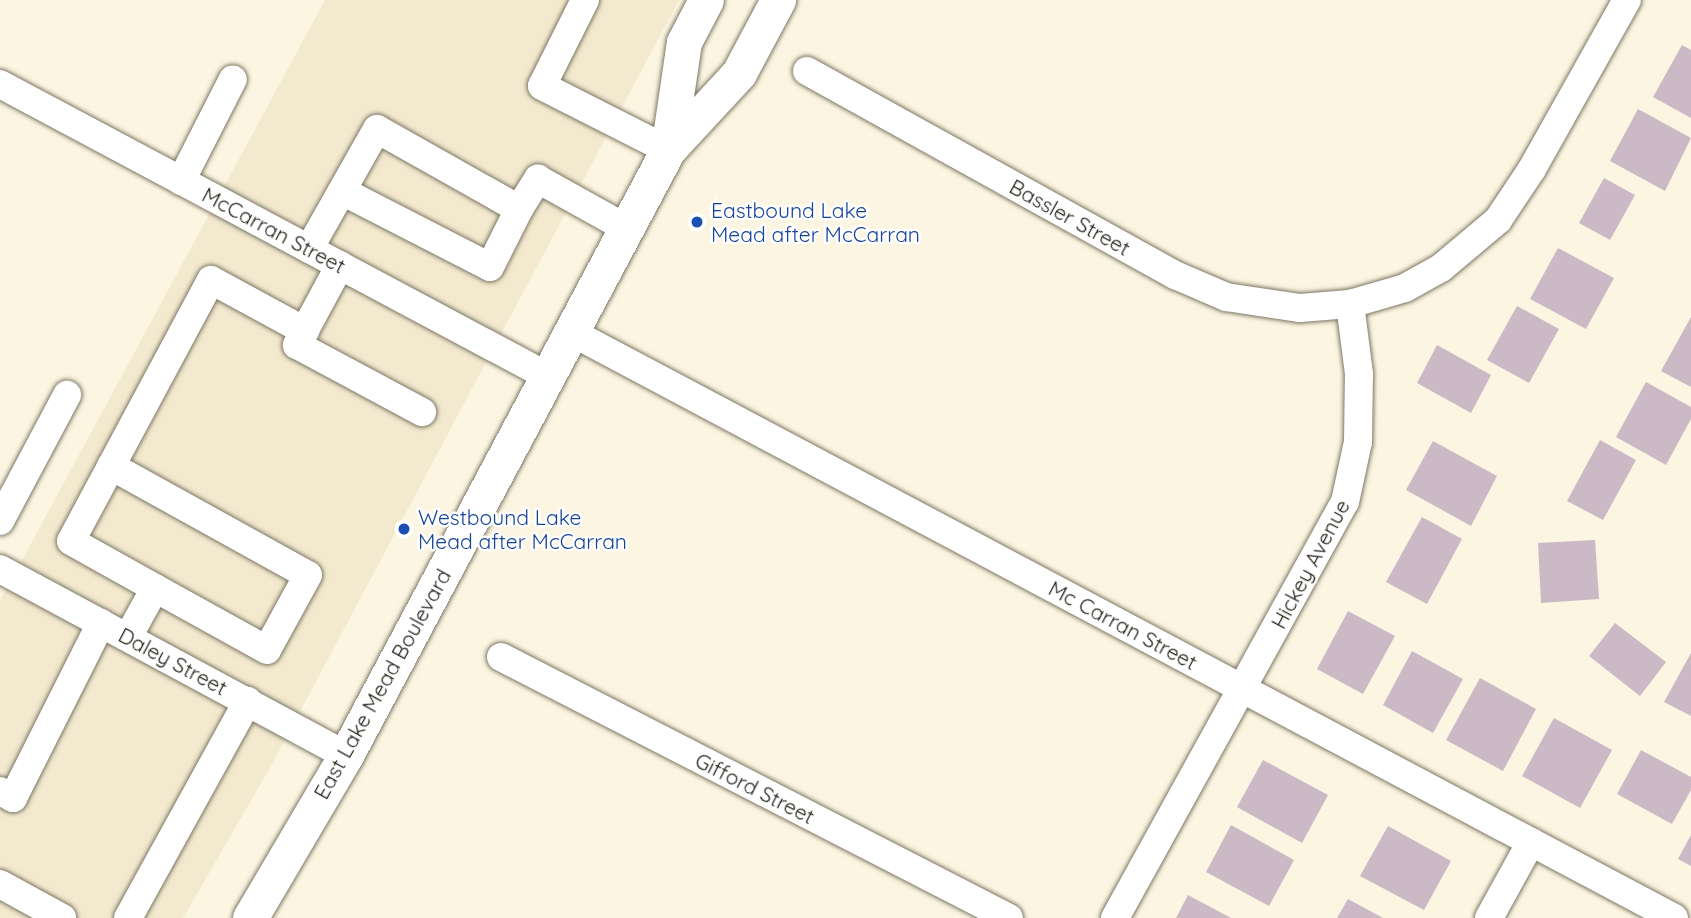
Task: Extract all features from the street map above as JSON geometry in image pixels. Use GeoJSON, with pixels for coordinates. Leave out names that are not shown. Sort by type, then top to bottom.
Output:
{"type":"FeatureCollection","features":[{"type":"Feature","properties":{"kind":"main road","name":"East Lake Mead Boulevard"},"geometry":{"type":"LineString","coordinates":[[668,150],[684,42],[706,0]]}},
{"type":"Feature","properties":{"kind":"main road","name":"East Lake Mead Boulevard"},"geometry":{"type":"LineString","coordinates":[[250,918],[346,755],[668,150],[738,73],[778,0]]}},
{"type":"Feature","properties":{"kind":"street"},"geometry":{"type":"LineString","coordinates":[[585,0],[542,86],[668,150]]}},
{"type":"Feature","properties":{"kind":"street"},"geometry":{"type":"LineString","coordinates":[[1350,304],[1405,288],[1441,268],[1498,220],[1532,169],[1627,0]]}},
{"type":"Feature","properties":{"kind":"street","name":"Bassler Street"},"geometry":{"type":"LineString","coordinates":[[807,71],[1175,275],[1213,292],[1226,297],[1300,308],[1350,304]]}},
{"type":"Feature","properties":{"kind":"street"},"geometry":{"type":"LineString","coordinates":[[181,181],[233,79]]}},
{"type":"Feature","properties":{"kind":"street","name":"McCarran Street"},"geometry":{"type":"LineString","coordinates":[[0,83],[547,376]]}},
{"type":"Feature","properties":{"kind":"street"},"geometry":{"type":"LineString","coordinates":[[309,249],[377,129],[519,209]]}},
{"type":"Feature","properties":{"kind":"street"},"geometry":{"type":"LineString","coordinates":[[342,191],[490,267],[519,209],[538,179],[626,228]]}},
{"type":"Feature","properties":{"kind":"street"},"geometry":{"type":"LineString","coordinates":[[340,265],[297,345],[422,412]]}},
{"type":"Feature","properties":{"kind":"street"},"geometry":{"type":"LineString","coordinates":[[111,466],[308,575],[267,650],[71,541],[111,466],[211,280],[305,331]]}},
{"type":"Feature","properties":{"kind":"street","name":"Hickey Avenue"},"geometry":{"type":"LineString","coordinates":[[1115,918],[1345,502],[1358,442],[1359,374],[1350,304]]}},
{"type":"Feature","properties":{"kind":"street","name":"Mc Carran Street"},"geometry":{"type":"LineString","coordinates":[[571,332],[1674,918]]}},
{"type":"Feature","properties":{"kind":"street"},"geometry":{"type":"LineString","coordinates":[[0,521],[67,395]]}},
{"type":"Feature","properties":{"kind":"street","name":"Daley Street"},"geometry":{"type":"LineString","coordinates":[[0,569],[346,755]]}},
{"type":"Feature","properties":{"kind":"street"},"geometry":{"type":"LineString","coordinates":[[128,637],[155,588]]}},
{"type":"Feature","properties":{"kind":"street"},"geometry":{"type":"LineString","coordinates":[[0,791],[13,798],[101,623]]}},
{"type":"Feature","properties":{"kind":"street","name":"Gifford Street"},"geometry":{"type":"LineString","coordinates":[[500,657],[1009,918]]}},
{"type":"Feature","properties":{"kind":"street"},"geometry":{"type":"LineString","coordinates":[[128,918],[247,701]]}},
{"type":"Feature","properties":{"kind":"street"},"geometry":{"type":"LineString","coordinates":[[1489,918],[1531,842]]}},
{"type":"Feature","properties":{"kind":"street"},"geometry":{"type":"LineString","coordinates":[[0,884],[62,918]]}},
{"type":"Feature","properties":{"kind":"shaded area"},"geometry":{"type":"Polygon","coordinates":[[[325,0],[679,0],[271,766],[183,918],[0,918],[0,601],[325,0]]]}},
{"type":"Feature","properties":{"kind":"building"},"geometry":{"type":"Polygon","coordinates":[[[1682,45],[1691,50],[1691,118],[1653,97],[1682,45]]]}},
{"type":"Feature","properties":{"kind":"building"},"geometry":{"type":"Polygon","coordinates":[[[1638,109],[1691,138],[1665,191],[1610,161],[1638,109]]]}},
{"type":"Feature","properties":{"kind":"building"},"geometry":{"type":"Polygon","coordinates":[[[1604,178],[1635,195],[1610,240],[1579,223],[1604,178]]]}},
{"type":"Feature","properties":{"kind":"building"},"geometry":{"type":"Polygon","coordinates":[[[1558,248],[1614,278],[1586,329],[1530,299],[1558,248]]]}},
{"type":"Feature","properties":{"kind":"building"},"geometry":{"type":"Polygon","coordinates":[[[1517,306],[1559,329],[1529,383],[1487,360],[1517,306]]]}},
{"type":"Feature","properties":{"kind":"building"},"geometry":{"type":"Polygon","coordinates":[[[1691,317],[1691,387],[1661,371],[1691,317]]]}},
{"type":"Feature","properties":{"kind":"building"},"geometry":{"type":"Polygon","coordinates":[[[1437,345],[1491,375],[1471,413],[1417,383],[1437,345]]]}},
{"type":"Feature","properties":{"kind":"building"},"geometry":{"type":"Polygon","coordinates":[[[1646,382],[1691,407],[1691,419],[1666,465],[1616,437],[1646,382]]]}},
{"type":"Feature","properties":{"kind":"building"},"geometry":{"type":"Polygon","coordinates":[[[1600,440],[1636,460],[1603,520],[1567,501],[1600,440]]]}},
{"type":"Feature","properties":{"kind":"building"},"geometry":{"type":"Polygon","coordinates":[[[1433,441],[1497,476],[1471,526],[1406,490],[1433,441]]]}},
{"type":"Feature","properties":{"kind":"building"},"geometry":{"type":"Polygon","coordinates":[[[1422,517],[1462,539],[1427,604],[1386,582],[1422,517]]]}},
{"type":"Feature","properties":{"kind":"building"},"geometry":{"type":"Polygon","coordinates":[[[1595,540],[1599,599],[1541,603],[1538,543],[1595,540]]]}},
{"type":"Feature","properties":{"kind":"building"},"geometry":{"type":"Polygon","coordinates":[[[1348,611],[1395,636],[1363,694],[1317,669],[1348,611]]]}},
{"type":"Feature","properties":{"kind":"building"},"geometry":{"type":"Polygon","coordinates":[[[1615,623],[1666,662],[1640,696],[1589,656],[1615,623]]]}},
{"type":"Feature","properties":{"kind":"building"},"geometry":{"type":"Polygon","coordinates":[[[1412,651],[1463,679],[1433,733],[1383,705],[1412,651]]]}},
{"type":"Feature","properties":{"kind":"building"},"geometry":{"type":"Polygon","coordinates":[[[1691,653],[1691,716],[1664,702],[1691,653]]]}},
{"type":"Feature","properties":{"kind":"building"},"geometry":{"type":"Polygon","coordinates":[[[1480,678],[1536,709],[1503,771],[1446,740],[1480,678]]]}},
{"type":"Feature","properties":{"kind":"building"},"geometry":{"type":"Polygon","coordinates":[[[1554,718],[1612,750],[1580,808],[1522,776],[1554,718]]]}},
{"type":"Feature","properties":{"kind":"building"},"geometry":{"type":"Polygon","coordinates":[[[1641,750],[1691,777],[1691,790],[1672,824],[1617,794],[1641,750]]]}},
{"type":"Feature","properties":{"kind":"building"},"geometry":{"type":"Polygon","coordinates":[[[1263,760],[1328,795],[1302,843],[1237,807],[1263,760]]]}},
{"type":"Feature","properties":{"kind":"building"},"geometry":{"type":"Polygon","coordinates":[[[1231,825],[1294,860],[1269,906],[1206,872],[1231,825]]]}},
{"type":"Feature","properties":{"kind":"building"},"geometry":{"type":"Polygon","coordinates":[[[1388,826],[1451,861],[1424,910],[1360,876],[1388,826]]]}},
{"type":"Feature","properties":{"kind":"building"},"geometry":{"type":"Polygon","coordinates":[[[1691,835],[1691,866],[1678,859],[1691,835]]]}},
{"type":"Feature","properties":{"kind":"building"},"geometry":{"type":"Polygon","coordinates":[[[1188,895],[1231,918],[1176,918],[1188,895]]]}},
{"type":"Feature","properties":{"kind":"building"},"geometry":{"type":"Polygon","coordinates":[[[1348,899],[1383,918],[1337,918],[1348,899]]]}},
{"type":"Feature","properties":{"kind":"place","name":"Eastbound Lake Mead after McCarran"},"geometry":{"type":"Point","coordinates":[697,222]}},
{"type":"Feature","properties":{"kind":"place","name":"Westbound Lake Mead after McCarran"},"geometry":{"type":"Point","coordinates":[404,529]}}]}
